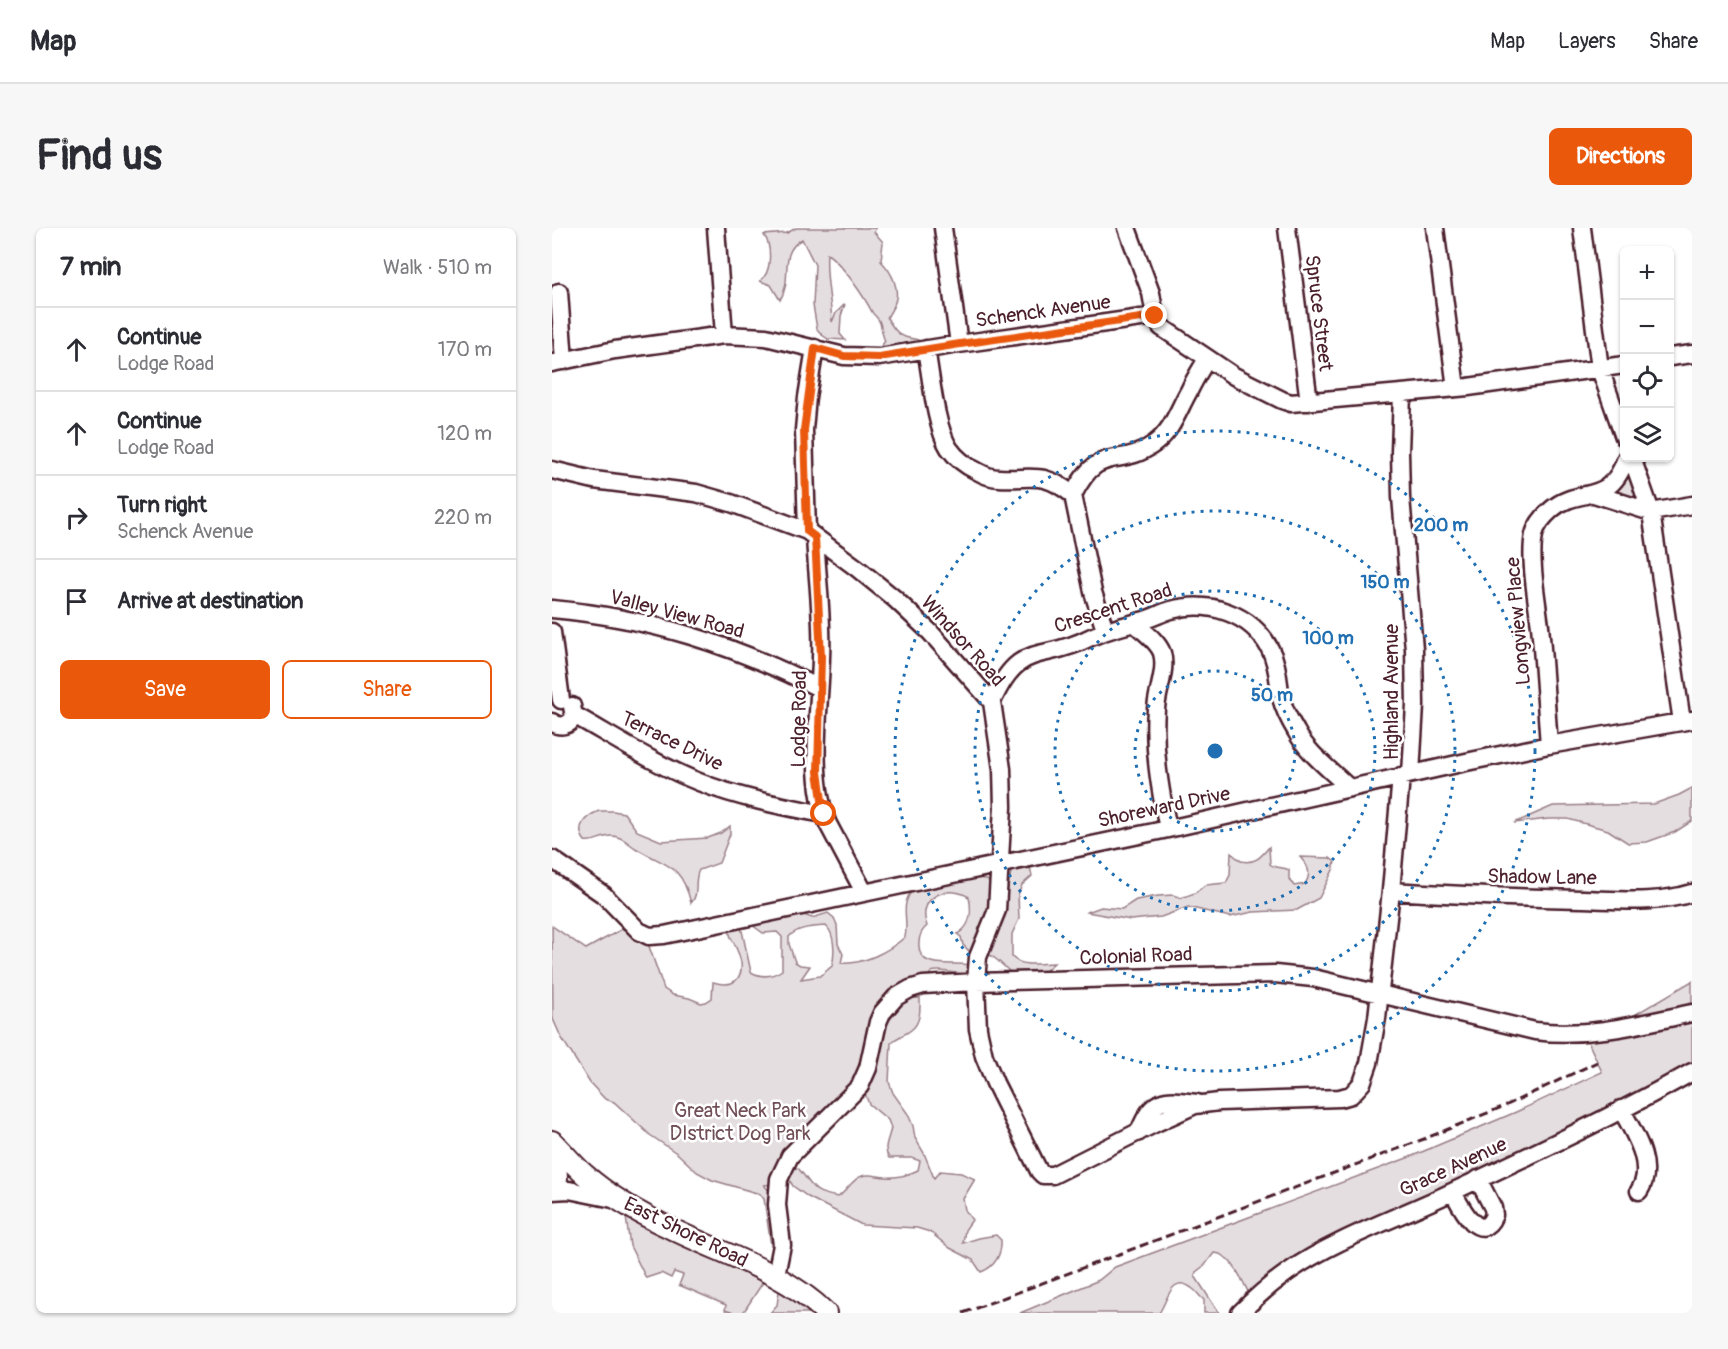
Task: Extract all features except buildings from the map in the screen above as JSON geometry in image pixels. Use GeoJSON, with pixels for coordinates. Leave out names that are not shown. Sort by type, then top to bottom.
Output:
{"type":"FeatureCollection","features":[{"type":"Feature","properties":{"kind":"main road","name":"East Shore Road"},"geometry":{"type":"LineString","coordinates":[[552,1142],[592,1180],[624,1202],[676,1231],[776,1275],[802,1292],[826,1313]]}},
{"type":"Feature","properties":{"kind":"main road"},"geometry":{"type":"LineString","coordinates":[[552,1147],[556,1157],[554,1186]]}},
{"type":"Feature","properties":{"kind":"street"},"geometry":{"type":"LineString","coordinates":[[716,228],[724,335]]}},
{"type":"Feature","properties":{"kind":"street"},"geometry":{"type":"LineString","coordinates":[[943,228],[960,344]]}},
{"type":"Feature","properties":{"kind":"street"},"geometry":{"type":"LineString","coordinates":[[1127,228],[1151,293],[1155,316],[1164,330],[1234,376],[1291,403],[1456,388],[1620,366]]}},
{"type":"Feature","properties":{"kind":"street","name":"Spruce Street"},"geometry":{"type":"LineString","coordinates":[[1287,228],[1309,402]]}},
{"type":"Feature","properties":{"kind":"street"},"geometry":{"type":"LineString","coordinates":[[1435,228],[1456,388]]}},
{"type":"Feature","properties":{"kind":"street"},"geometry":{"type":"LineString","coordinates":[[1582,228],[1600,369],[1620,426]]}},
{"type":"Feature","properties":{"kind":"street"},"geometry":{"type":"LineString","coordinates":[[558,362],[559,292]]}},
{"type":"Feature","properties":{"kind":"street","name":"Schenck Avenue"},"geometry":{"type":"LineString","coordinates":[[558,362],[615,350],[724,335],[766,337],[844,356],[864,358],[1155,316]]}},
{"type":"Feature","properties":{"kind":"street","name":"Lodge Road"},"geometry":{"type":"LineString","coordinates":[[815,348],[804,430],[811,534],[817,574],[821,657],[818,772],[824,814],[864,892]]}},
{"type":"Feature","properties":{"kind":"street"},"geometry":{"type":"LineString","coordinates":[[926,349],[942,432],[949,447],[959,459],[987,476],[1042,478],[1073,495]]}},
{"type":"Feature","properties":{"kind":"street"},"geometry":{"type":"LineString","coordinates":[[1674,356],[1692,354]]}},
{"type":"Feature","properties":{"kind":"street"},"geometry":{"type":"LineString","coordinates":[[1105,630],[1093,592],[1073,495],[1085,475],[1099,461],[1146,449],[1165,434],[1178,416],[1188,392],[1207,359]]}},
{"type":"Feature","properties":{"kind":"street","name":"Highland Avenue"},"geometry":{"type":"LineString","coordinates":[[1139,1132],[1186,1108],[1204,1104],[1340,1098],[1351,1095],[1362,1083],[1370,1063],[1415,705],[1411,586],[1401,497],[1402,394]]}},
{"type":"Feature","properties":{"kind":"street"},"geometry":{"type":"LineString","coordinates":[[1594,494],[1614,480],[1624,462]]}},
{"type":"Feature","properties":{"kind":"street"},"geometry":{"type":"LineString","coordinates":[[1633,462],[1651,512],[1687,721]]}},
{"type":"Feature","properties":{"kind":"street","name":"Windsor Road"},"geometry":{"type":"LineString","coordinates":[[552,470],[594,480],[696,493],[731,503],[811,534],[895,599],[930,632],[992,702],[1003,779],[1000,864],[997,910],[978,957],[976,982],[978,1029],[984,1056],[995,1083],[1039,1171],[1045,1176],[1053,1175],[1139,1132]]}},
{"type":"Feature","properties":{"kind":"street"},"geometry":{"type":"LineString","coordinates":[[1594,494],[1651,512],[1692,505]]}},
{"type":"Feature","properties":{"kind":"street","name":"Longview Place"},"geometry":{"type":"LineString","coordinates":[[1549,745],[1533,538],[1540,522],[1552,508],[1564,502],[1594,494]]}},
{"type":"Feature","properties":{"kind":"street"},"geometry":{"type":"LineString","coordinates":[[817,574],[829,566],[847,560]]}},
{"type":"Feature","properties":{"kind":"street","name":"Crescent Road"},"geometry":{"type":"LineString","coordinates":[[992,702],[1008,672],[1025,658],[1077,644],[1105,630],[1134,623],[1170,610],[1191,606],[1220,609],[1245,621],[1264,640],[1276,667],[1282,700],[1299,738],[1349,788]]}},
{"type":"Feature","properties":{"kind":"street","name":"Valley View Road"},"geometry":{"type":"LineString","coordinates":[[552,609],[599,613],[711,640],[773,665],[819,688]]}},
{"type":"Feature","properties":{"kind":"street"},"geometry":{"type":"LineString","coordinates":[[1134,623],[1157,644],[1162,654],[1155,736],[1158,777],[1168,829]]}},
{"type":"Feature","properties":{"kind":"street"},"geometry":{"type":"LineString","coordinates":[[552,632],[556,702]]}},
{"type":"Feature","properties":{"kind":"street","name":"Terrace Drive"},"geometry":{"type":"LineString","coordinates":[[556,702],[571,704],[574,715],[672,770],[700,782],[745,797],[824,814]]}},
{"type":"Feature","properties":{"kind":"street"},"geometry":{"type":"LineString","coordinates":[[552,722],[564,726],[572,721],[574,715]]}},
{"type":"Feature","properties":{"kind":"street","name":"Shoreward Drive"},"geometry":{"type":"LineString","coordinates":[[552,859],[604,895],[636,928],[645,934],[670,935],[1168,829],[1406,775],[1549,745],[1687,721]]}},
{"type":"Feature","properties":{"kind":"street","name":"Shadow Lane"},"geometry":{"type":"LineString","coordinates":[[1391,891],[1485,897],[1637,900],[1668,899],[1692,893]]}},
{"type":"Feature","properties":{"kind":"street","name":"Colonial Road"},"geometry":{"type":"LineString","coordinates":[[776,1275],[782,1245],[777,1205],[779,1179],[790,1156],[860,1086],[868,1068],[882,1013],[896,998],[910,989],[923,985],[1275,974],[1312,978],[1555,1034],[1609,1030],[1692,1013]]}},
{"type":"Feature","properties":{"kind":"street","name":"Grace Avenue"},"geometry":{"type":"LineString","coordinates":[[1240,1313],[1263,1291],[1290,1271],[1327,1250],[1453,1192],[1692,1072]]}},
{"type":"Feature","properties":{"kind":"street"},"geometry":{"type":"LineString","coordinates":[[1621,1109],[1636,1138],[1644,1161],[1645,1183],[1639,1191]]}},
{"type":"Feature","properties":{"kind":"street"},"geometry":{"type":"LineString","coordinates":[[570,1160],[554,1186],[624,1202]]}},
{"type":"Feature","properties":{"kind":"street"},"geometry":{"type":"LineString","coordinates":[[1453,1192],[1473,1224],[1481,1227],[1488,1224],[1494,1215],[1493,1208],[1478,1179]]}},
{"type":"Feature","properties":{"kind":"green space"},"geometry":{"type":"Polygon","coordinates":[[[796,228],[876,228],[874,232],[883,242],[881,261],[889,270],[896,287],[896,299],[887,318],[899,334],[920,341],[901,349],[880,348],[885,341],[879,320],[846,272],[827,254],[832,322],[836,313],[845,304],[841,316],[840,334],[845,340],[828,339],[822,335],[817,329],[813,305],[815,265],[802,239],[794,245],[790,252],[786,283],[780,300],[771,285],[760,281],[767,272],[770,259],[764,235],[787,233],[796,228]]]}},
{"type":"Feature","properties":{"kind":"green space"},"geometry":{"type":"Polygon","coordinates":[[[1623,462],[1628,462],[1651,512],[1598,492],[1623,462]]]}},
{"type":"Feature","properties":{"kind":"green space"},"geometry":{"type":"Polygon","coordinates":[[[1692,788],[1692,821],[1675,832],[1647,842],[1628,843],[1608,830],[1568,819],[1514,823],[1553,806],[1654,804],[1692,788]]]}},
{"type":"Feature","properties":{"kind":"green space"},"geometry":{"type":"Polygon","coordinates":[[[599,811],[624,813],[637,831],[661,841],[708,838],[721,833],[730,826],[730,834],[719,863],[699,870],[695,896],[691,903],[683,881],[672,868],[623,839],[609,836],[585,841],[581,827],[586,819],[599,811]]]}},
{"type":"Feature","properties":{"kind":"green space"},"geometry":{"type":"Polygon","coordinates":[[[1269,847],[1270,864],[1289,870],[1289,879],[1294,886],[1305,884],[1309,873],[1300,857],[1330,858],[1335,862],[1319,898],[1297,910],[1253,912],[1230,917],[1188,907],[1161,917],[1131,920],[1087,912],[1101,907],[1122,909],[1136,900],[1158,896],[1173,895],[1181,898],[1195,893],[1205,885],[1226,883],[1230,875],[1231,853],[1241,861],[1254,861],[1269,847]]]}},
{"type":"Feature","properties":{"kind":"green space","name":"Great Neck Park DIstrict Dog Park"},"geometry":{"type":"Polygon","coordinates":[[[1024,863],[1030,867],[1032,876],[1022,885],[1018,895],[1019,919],[1012,934],[1012,957],[1026,964],[1054,963],[1044,972],[1014,975],[990,955],[970,952],[963,945],[961,937],[957,934],[968,923],[969,897],[952,892],[943,893],[930,901],[925,916],[927,926],[919,938],[920,952],[930,962],[970,965],[969,972],[931,972],[925,983],[896,997],[870,1057],[830,1117],[778,1184],[764,1185],[770,1192],[773,1234],[771,1246],[764,1199],[760,1194],[712,1180],[697,1172],[678,1154],[650,1135],[614,1102],[605,1099],[590,1083],[561,1037],[553,1019],[552,926],[586,949],[622,929],[645,935],[664,989],[673,995],[701,1003],[712,998],[713,982],[722,984],[735,981],[741,972],[740,958],[729,928],[741,926],[751,972],[767,976],[782,970],[782,937],[777,932],[763,933],[752,925],[757,920],[801,914],[812,918],[828,913],[837,925],[838,944],[843,954],[841,963],[858,962],[884,952],[905,937],[906,901],[913,889],[962,879],[980,878],[992,884],[1003,903],[1012,869],[1024,863]],[[826,926],[806,928],[796,931],[789,937],[795,962],[810,966],[801,979],[820,976],[832,966],[834,944],[826,926]]]}},
{"type":"Feature","properties":{"kind":"green space"},"geometry":{"type":"Polygon","coordinates":[[[1692,981],[1692,1072],[1381,1224],[1253,1301],[1232,1264],[1221,1254],[1214,1253],[1195,1276],[1219,1313],[1204,1313],[1204,1300],[1186,1284],[1180,1284],[1171,1290],[1159,1313],[1020,1313],[1099,1280],[1115,1267],[1410,1157],[1602,1072],[1584,1033],[1609,1030],[1692,981]]]}},
{"type":"Feature","properties":{"kind":"green space"},"geometry":{"type":"Polygon","coordinates":[[[920,998],[918,1020],[911,1030],[891,1043],[889,1082],[893,1093],[908,1114],[915,1138],[934,1178],[940,1171],[961,1173],[975,1179],[963,1199],[965,1210],[972,1220],[965,1230],[963,1243],[996,1235],[1001,1240],[997,1259],[981,1272],[973,1260],[950,1248],[930,1232],[917,1228],[862,1225],[808,1197],[793,1186],[788,1178],[789,1169],[798,1168],[818,1191],[838,1197],[862,1176],[894,1177],[918,1170],[920,1161],[912,1158],[889,1158],[886,1147],[891,1128],[888,1120],[869,1104],[865,1094],[866,1083],[884,1027],[904,1001],[920,998]]]}},
{"type":"Feature","properties":{"kind":"green space"},"geometry":{"type":"Polygon","coordinates":[[[624,1202],[769,1273],[743,1313],[725,1310],[726,1305],[679,1285],[683,1275],[674,1272],[671,1278],[661,1273],[646,1278],[630,1246],[624,1202]]]}},
{"type":"Feature","properties":{"kind":"green space"},"geometry":{"type":"Polygon","coordinates":[[[781,1278],[826,1313],[770,1313],[777,1305],[781,1278]]]}},
{"type":"Feature","properties":{"kind":"railway"},"geometry":{"type":"LineString","coordinates":[[963,1313],[1424,1139],[1507,1105],[1597,1062]]}},
{"type":"Feature","properties":{"kind":"route"},"geometry":{"type":"LineString","coordinates":[[824,814],[818,772],[820,620],[815,537],[807,531],[804,462],[807,397],[815,348],[844,356],[879,357],[1155,316]]}}]}
